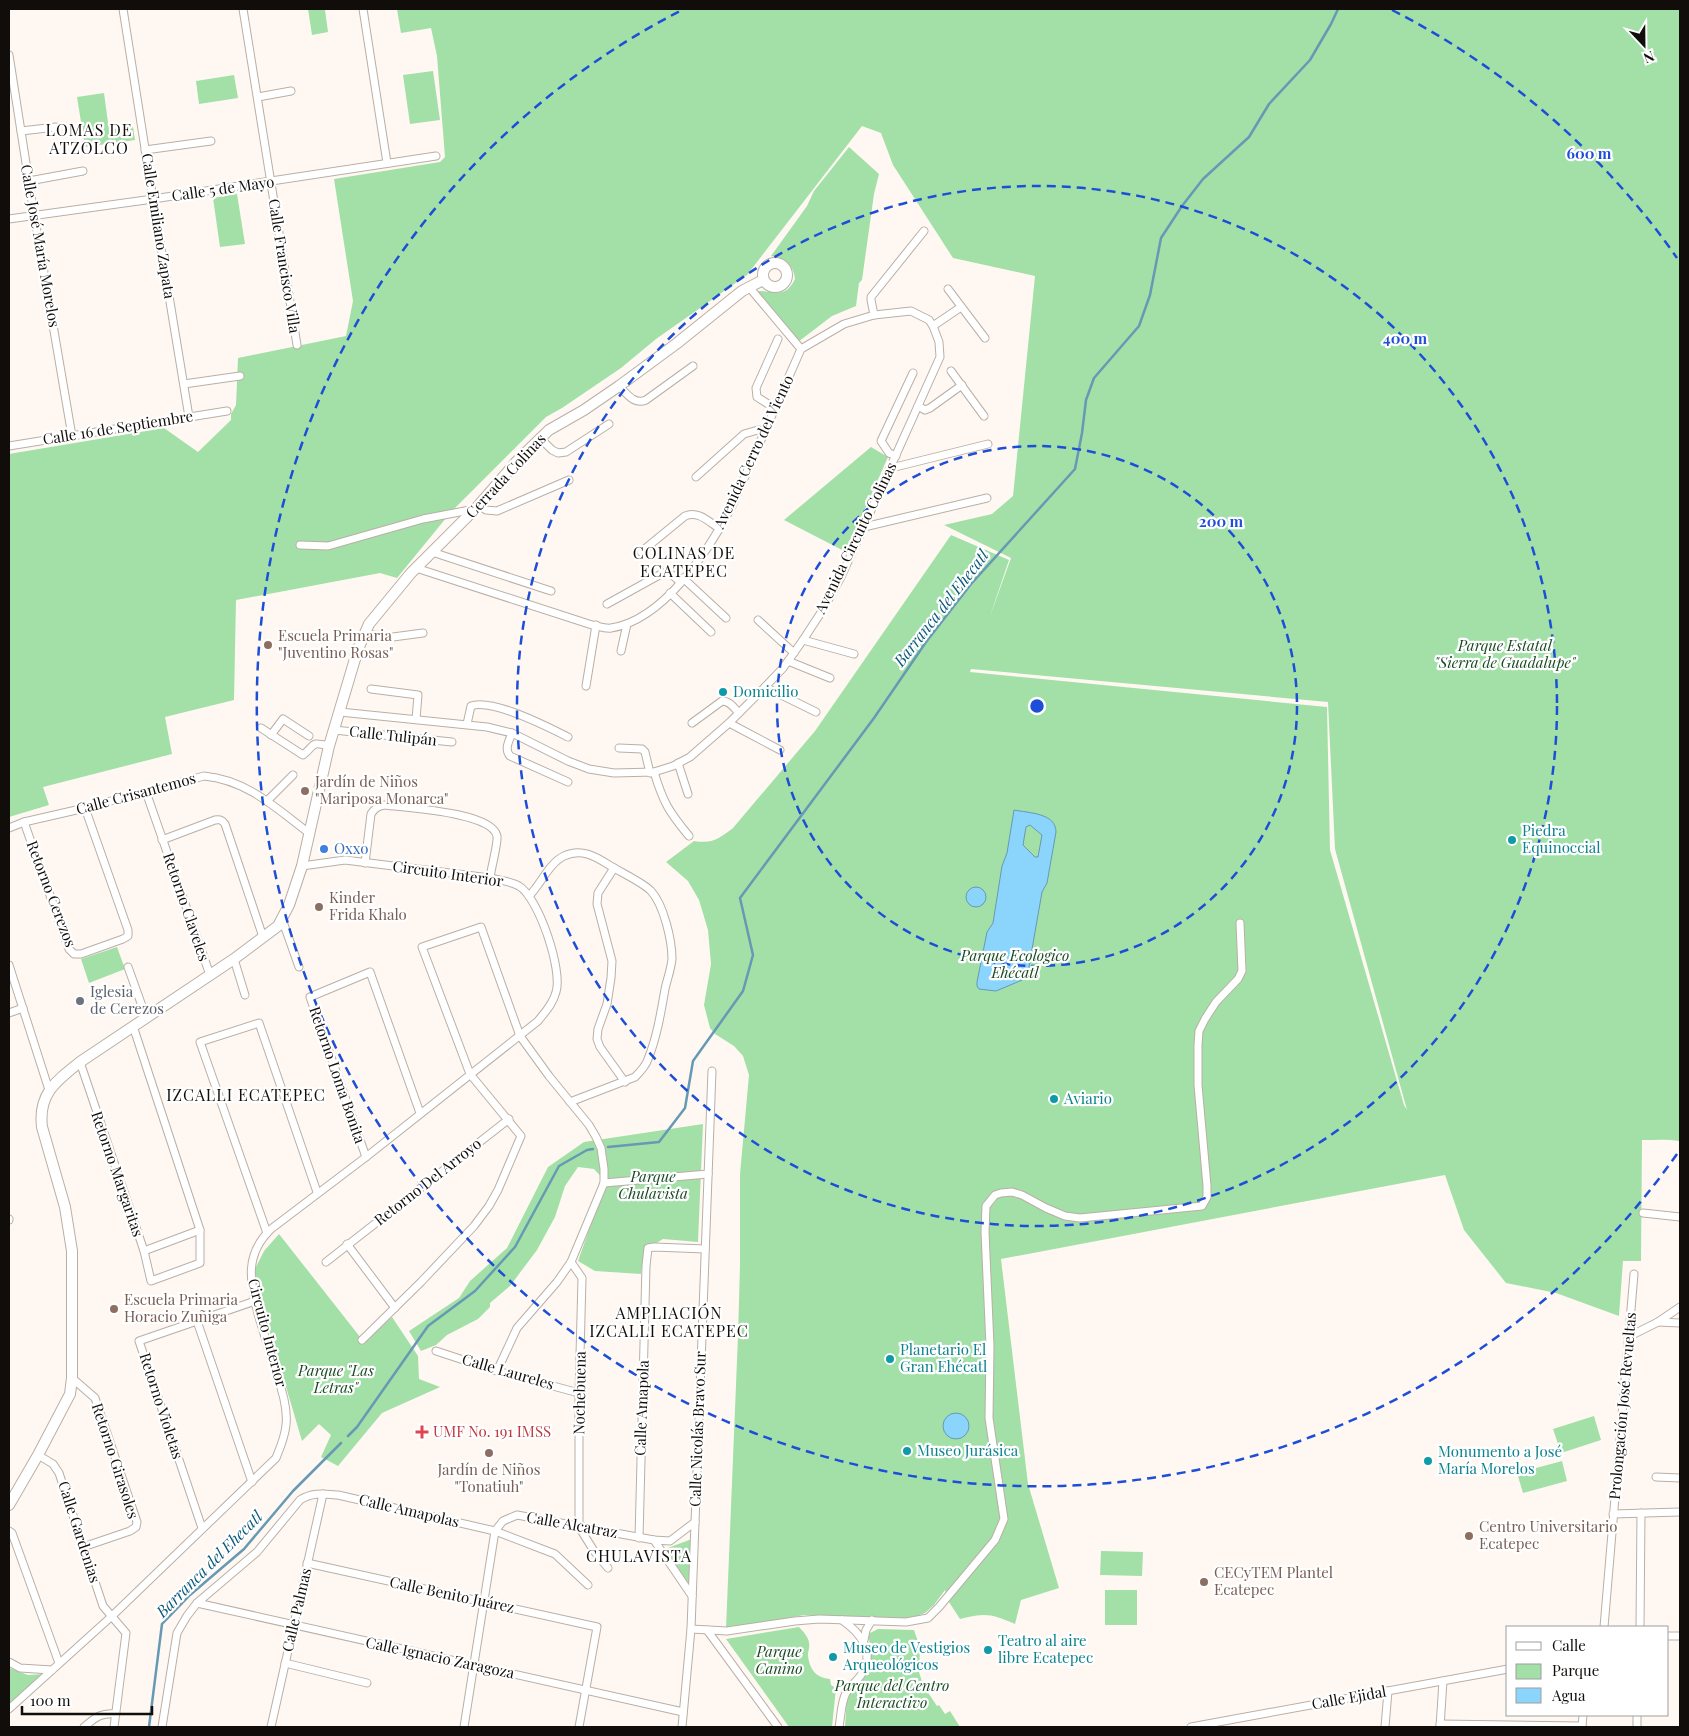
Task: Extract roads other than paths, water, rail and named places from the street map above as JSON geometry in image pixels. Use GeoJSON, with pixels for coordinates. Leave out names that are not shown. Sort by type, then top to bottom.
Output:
{"type":"FeatureCollection","features":[{"type":"Feature","properties":{"kind":"main road","name":"Cerrada Colinas"},"geometry":{"type":"LineString","coordinates":[[340,712],[358,649],[369,624],[416,568],[477,507],[540,438],[549,430],[584,410],[619,386],[676,344],[742,291],[763,280]]}},
{"type":"Feature","properties":{"kind":"main road"},"geometry":{"type":"LineString","coordinates":[[10,1501],[38,1455],[70,1394],[72,1378],[72,1251],[65,1207],[42,1127],[40,1115],[42,1103],[49,1090],[63,1075],[80,1062],[234,959],[278,926],[289,905],[302,866],[329,746],[340,712]]}},
{"type":"Feature","properties":{"kind":"street","name":"Calle Emiliano Zapata"},"geometry":{"type":"LineString","coordinates":[[124,9],[189,417]]}},
{"type":"Feature","properties":{"kind":"street","name":"Calle Francisco Villa"},"geometry":{"type":"LineString","coordinates":[[243,9],[297,345]]}},
{"type":"Feature","properties":{"kind":"street"},"geometry":{"type":"LineString","coordinates":[[363,9],[387,163]]}},
{"type":"Feature","properties":{"kind":"street","name":"Calle José María Morelos"},"geometry":{"type":"LineString","coordinates":[[9,54],[72,436]]}},
{"type":"Feature","properties":{"kind":"street"},"geometry":{"type":"LineString","coordinates":[[258,97],[291,91]]}},
{"type":"Feature","properties":{"kind":"street"},"geometry":{"type":"LineString","coordinates":[[21,131],[56,127]]}},
{"type":"Feature","properties":{"kind":"street"},"geometry":{"type":"LineString","coordinates":[[145,150],[211,141]]}},
{"type":"Feature","properties":{"kind":"street","name":"Calle 5 de Mayo"},"geometry":{"type":"LineString","coordinates":[[9,218],[271,182],[436,156]]}},
{"type":"Feature","properties":{"kind":"street"},"geometry":{"type":"LineString","coordinates":[[29,181],[83,171]]}},
{"type":"Feature","properties":{"kind":"street"},"geometry":{"type":"LineString","coordinates":[[874,315],[871,297],[924,231]]}},
{"type":"Feature","properties":{"kind":"street"},"geometry":{"type":"LineString","coordinates":[[749,287],[801,349],[844,324],[874,315],[911,311],[929,320],[933,326],[961,307]]}},
{"type":"Feature","properties":{"kind":"street"},"geometry":{"type":"LineString","coordinates":[[948,289],[985,338]]}},
{"type":"Feature","properties":{"kind":"street","name":"Avenida Circuito Colinas"},"geometry":{"type":"LineString","coordinates":[[340,712],[488,726],[512,733],[589,769],[614,773],[652,772],[690,757],[729,723],[765,687],[794,653],[822,611],[841,577],[940,357],[939,342],[933,326]]}},
{"type":"Feature","properties":{"kind":"street"},"geometry":{"type":"LineString","coordinates":[[776,409],[757,397],[756,388],[778,339]]}},
{"type":"Feature","properties":{"kind":"street","name":"Avenida Cerro del Viento"},"geometry":{"type":"LineString","coordinates":[[416,568],[596,626],[609,628],[627,624],[648,613],[682,580],[720,529],[766,432],[801,349]]}},
{"type":"Feature","properties":{"kind":"street"},"geometry":{"type":"LineString","coordinates":[[619,386],[634,401],[640,402],[646,400],[693,366]]}},
{"type":"Feature","properties":{"kind":"street"},"geometry":{"type":"LineString","coordinates":[[951,371],[984,416]]}},
{"type":"Feature","properties":{"kind":"street"},"geometry":{"type":"LineString","coordinates":[[896,456],[889,453],[881,441],[913,373]]}},
{"type":"Feature","properties":{"kind":"street"},"geometry":{"type":"LineString","coordinates":[[184,384],[240,376]]}},
{"type":"Feature","properties":{"kind":"street"},"geometry":{"type":"LineString","coordinates":[[918,406],[925,410],[930,408],[962,385]]}},
{"type":"Feature","properties":{"kind":"street","name":"Calle 16 de Septiembre"},"geometry":{"type":"LineString","coordinates":[[9,446],[227,411]]}},
{"type":"Feature","properties":{"kind":"street"},"geometry":{"type":"LineString","coordinates":[[540,438],[552,450],[558,453],[566,452],[609,424]]}},
{"type":"Feature","properties":{"kind":"street"},"geometry":{"type":"LineString","coordinates":[[696,477],[744,434],[758,430],[766,432]]}},
{"type":"Feature","properties":{"kind":"street"},"geometry":{"type":"LineString","coordinates":[[891,468],[988,444]]}},
{"type":"Feature","properties":{"kind":"street"},"geometry":{"type":"LineString","coordinates":[[300,545],[328,546],[423,519],[477,507],[497,511],[569,480]]}},
{"type":"Feature","properties":{"kind":"street"},"geometry":{"type":"LineString","coordinates":[[864,527],[986,498]]}},
{"type":"Feature","properties":{"kind":"street"},"geometry":{"type":"LineString","coordinates":[[641,552],[690,514],[700,516],[720,529]]}},
{"type":"Feature","properties":{"kind":"street"},"geometry":{"type":"LineString","coordinates":[[432,552],[551,591]]}},
{"type":"Feature","properties":{"kind":"street"},"geometry":{"type":"LineString","coordinates":[[607,604],[664,573],[682,580],[726,618]]}},
{"type":"Feature","properties":{"kind":"street"},"geometry":{"type":"LineString","coordinates":[[670,592],[711,632]]}},
{"type":"Feature","properties":{"kind":"street"},"geometry":{"type":"LineString","coordinates":[[758,620],[794,653]]}},
{"type":"Feature","properties":{"kind":"street"},"geometry":{"type":"LineString","coordinates":[[620,652],[627,624]]}},
{"type":"Feature","properties":{"kind":"street"},"geometry":{"type":"LineString","coordinates":[[586,686],[596,626]]}},
{"type":"Feature","properties":{"kind":"street"},"geometry":{"type":"LineString","coordinates":[[364,634],[393,637],[423,633]]}},
{"type":"Feature","properties":{"kind":"street"},"geometry":{"type":"LineString","coordinates":[[803,640],[854,654]]}},
{"type":"Feature","properties":{"kind":"street"},"geometry":{"type":"LineString","coordinates":[[788,661],[830,678]]}},
{"type":"Feature","properties":{"kind":"street"},"geometry":{"type":"LineString","coordinates":[[765,687],[816,712]]}},
{"type":"Feature","properties":{"kind":"street"},"geometry":{"type":"LineString","coordinates":[[371,689],[418,695],[416,719]]}},
{"type":"Feature","properties":{"kind":"street"},"geometry":{"type":"LineString","coordinates":[[692,723],[722,701],[730,703],[739,713]]}},
{"type":"Feature","properties":{"kind":"street"},"geometry":{"type":"LineString","coordinates":[[467,724],[471,706],[475,704],[484,705],[519,714],[568,737]]}},
{"type":"Feature","properties":{"kind":"street"},"geometry":{"type":"LineString","coordinates":[[271,735],[283,719],[309,736]]}},
{"type":"Feature","properties":{"kind":"street"},"geometry":{"type":"LineString","coordinates":[[729,723],[780,750]]}},
{"type":"Feature","properties":{"kind":"street"},"geometry":{"type":"LineString","coordinates":[[261,728],[303,756],[312,745],[317,743],[329,746]]}},
{"type":"Feature","properties":{"kind":"street","name":"Calle Tulipán"},"geometry":{"type":"LineString","coordinates":[[334,730],[452,742]]}},
{"type":"Feature","properties":{"kind":"street"},"geometry":{"type":"LineString","coordinates":[[512,733],[506,748],[510,756],[568,782]]}},
{"type":"Feature","properties":{"kind":"street"},"geometry":{"type":"LineString","coordinates":[[619,748],[642,749],[645,752],[661,797],[672,816],[688,836]]}},
{"type":"Feature","properties":{"kind":"street"},"geometry":{"type":"LineString","coordinates":[[678,763],[688,794]]}},
{"type":"Feature","properties":{"kind":"street"},"geometry":{"type":"LineString","coordinates":[[267,801],[293,775]]}},
{"type":"Feature","properties":{"kind":"street","name":"Calle Crisantemos"},"geometry":{"type":"LineString","coordinates":[[9,828],[24,822],[85,808],[204,776],[238,783],[267,801],[309,833]]}},
{"type":"Feature","properties":{"kind":"street","name":"Retorno Claveles"},"geometry":{"type":"LineString","coordinates":[[146,792],[210,975]]}},
{"type":"Feature","properties":{"kind":"street"},"geometry":{"type":"LineString","coordinates":[[365,862],[371,814],[374,809],[385,805],[453,813],[480,820],[494,829],[497,837],[490,878]]}},
{"type":"Feature","properties":{"kind":"street","name":"Retorno Cerezos"},"geometry":{"type":"LineString","coordinates":[[24,822],[69,949],[74,954],[81,954],[128,936],[128,930],[85,808]]}},
{"type":"Feature","properties":{"kind":"street","name":"Retorno Claveles"},"geometry":{"type":"LineString","coordinates":[[162,840],[215,820],[223,821],[226,824],[263,937]]}},
{"type":"Feature","properties":{"kind":"street"},"geometry":{"type":"LineString","coordinates":[[529,896],[538,887],[552,865],[562,856],[581,852],[594,856],[651,890],[658,902],[668,932],[672,960],[648,1060],[635,1077],[570,1102]]}},
{"type":"Feature","properties":{"kind":"street","name":"Circuito Interior"},"geometry":{"type":"LineString","coordinates":[[9,1708],[112,1616],[276,1458],[283,1443],[287,1425],[281,1388],[264,1336],[251,1286],[250,1270],[259,1241],[266,1233],[317,1192],[366,1156],[538,1021],[551,1006],[557,991],[557,968],[543,922],[536,906],[520,887],[506,881],[490,878],[345,860],[302,866]]}},
{"type":"Feature","properties":{"kind":"street"},"geometry":{"type":"LineString","coordinates":[[614,868],[598,893],[597,899],[612,961],[612,978],[597,1039],[600,1047],[625,1082]]}},
{"type":"Feature","properties":{"kind":"street"},"geometry":{"type":"LineString","coordinates":[[282,919],[299,967]]}},
{"type":"Feature","properties":{"kind":"street"},"geometry":{"type":"LineString","coordinates":[[691,1629],[727,1631],[819,1619],[906,1622],[928,1618],[995,1540],[1004,1519],[989,1418],[990,1346],[986,1206],[991,1198],[1001,1193],[1012,1192],[1065,1216],[1080,1218],[1202,1206],[1207,1198],[1207,1186],[1198,1085],[1198,1038],[1205,1019],[1216,1002],[1238,979],[1242,971],[1240,923]]}},
{"type":"Feature","properties":{"kind":"street"},"geometry":{"type":"LineString","coordinates":[[362,1340],[396,1308],[474,1226],[498,1190],[521,1136],[470,1074],[422,947],[481,926],[520,1036],[596,1137],[603,1158],[604,1183],[571,1262],[557,1282],[517,1328],[497,1371]]}},
{"type":"Feature","properties":{"kind":"street"},"geometry":{"type":"LineString","coordinates":[[234,959],[245,995]]}},
{"type":"Feature","properties":{"kind":"street"},"geometry":{"type":"LineString","coordinates":[[9,965],[49,1090]]}},
{"type":"Feature","properties":{"kind":"street"},"geometry":{"type":"LineString","coordinates":[[128,967],[146,1017]]}},
{"type":"Feature","properties":{"kind":"street","name":"Retorno Loma Bonita"},"geometry":{"type":"LineString","coordinates":[[366,1156],[310,997],[370,972],[420,1113]]}},
{"type":"Feature","properties":{"kind":"street"},"geometry":{"type":"LineString","coordinates":[[9,1013],[23,1008]]}},
{"type":"Feature","properties":{"kind":"street"},"geometry":{"type":"LineString","coordinates":[[266,1233],[200,1042],[259,1023],[317,1192]]}},
{"type":"Feature","properties":{"kind":"street"},"geometry":{"type":"LineString","coordinates":[[133,1026],[200,1230],[200,1263],[151,1281],[144,1252]]}},
{"type":"Feature","properties":{"kind":"street","name":"Retorno Margaritas"},"geometry":{"type":"LineString","coordinates":[[80,1062],[144,1252],[200,1230]]}},
{"type":"Feature","properties":{"kind":"street","name":"Calle Nicolás Bravo Sur"},"geometry":{"type":"LineString","coordinates":[[682,1727],[691,1629],[712,1071]]}},
{"type":"Feature","properties":{"kind":"street","name":"Retorno Del Arroyo"},"geometry":{"type":"LineString","coordinates":[[326,1262],[508,1119]]}},
{"type":"Feature","properties":{"kind":"street"},"geometry":{"type":"LineString","coordinates":[[604,1183],[708,1174]]}},
{"type":"Feature","properties":{"kind":"street"},"geometry":{"type":"LineString","coordinates":[[1643,1213],[1680,1217]]}},
{"type":"Feature","properties":{"kind":"street"},"geometry":{"type":"LineString","coordinates":[[347,1244],[396,1308]]}},
{"type":"Feature","properties":{"kind":"street","name":"Calle Amapola"},"geometry":{"type":"LineString","coordinates":[[639,1538],[648,1248],[705,1249]]}},
{"type":"Feature","properties":{"kind":"street","name":"Nochebuena"},"geometry":{"type":"LineString","coordinates":[[571,1262],[582,1278],[579,1393],[579,1527]]}},
{"type":"Feature","properties":{"kind":"street","name":"Prolongación José Revueltas"},"geometry":{"type":"LineString","coordinates":[[1604,1626],[1634,1274]]}},
{"type":"Feature","properties":{"kind":"street","name":"Retorno Violetas"},"geometry":{"type":"LineString","coordinates":[[202,1528],[139,1340],[255,1301]]}},
{"type":"Feature","properties":{"kind":"street"},"geometry":{"type":"LineString","coordinates":[[1628,1337],[1658,1322],[1680,1307]]}},
{"type":"Feature","properties":{"kind":"street"},"geometry":{"type":"LineString","coordinates":[[197,1321],[252,1482]]}},
{"type":"Feature","properties":{"kind":"street"},"geometry":{"type":"LineString","coordinates":[[1658,1322],[1680,1323]]}},
{"type":"Feature","properties":{"kind":"street","name":"Calle Laureles"},"geometry":{"type":"LineString","coordinates":[[436,1351],[497,1371],[579,1393]]}},
{"type":"Feature","properties":{"kind":"street","name":"Retorno Girasoles"},"geometry":{"type":"LineString","coordinates":[[72,1378],[95,1398],[138,1522],[136,1527],[130,1531],[83,1547]]}},
{"type":"Feature","properties":{"kind":"street","name":"Calle Gardenias"},"geometry":{"type":"LineString","coordinates":[[38,1455],[53,1464],[60,1473],[103,1606],[126,1633],[114,1727]]}},
{"type":"Feature","properties":{"kind":"street"},"geometry":{"type":"LineString","coordinates":[[1656,1477],[1680,1478]]}},
{"type":"Feature","properties":{"kind":"street"},"geometry":{"type":"LineString","coordinates":[[162,1727],[177,1633],[187,1616],[197,1603],[257,1552],[300,1500],[306,1495],[323,1494]]}},
{"type":"Feature","properties":{"kind":"street","name":"Calle Amapolas"},"geometry":{"type":"LineString","coordinates":[[323,1494],[338,1495],[495,1531],[555,1554],[588,1585]]}},
{"type":"Feature","properties":{"kind":"street","name":"Calle Palmas"},"geometry":{"type":"LineString","coordinates":[[271,1727],[323,1494]]}},
{"type":"Feature","properties":{"kind":"street"},"geometry":{"type":"LineString","coordinates":[[1613,1514],[1680,1512]]}},
{"type":"Feature","properties":{"kind":"street"},"geometry":{"type":"LineString","coordinates":[[1640,1626],[1641,1513]]}},
{"type":"Feature","properties":{"kind":"street","name":"Calle Alcatraz"},"geometry":{"type":"LineString","coordinates":[[495,1531],[503,1521],[517,1515],[639,1538],[670,1541],[695,1522]]}},
{"type":"Feature","properties":{"kind":"street"},"geometry":{"type":"LineString","coordinates":[[579,1527],[594,1551],[608,1568]]}},
{"type":"Feature","properties":{"kind":"street"},"geometry":{"type":"LineString","coordinates":[[9,1531],[12,1533],[59,1663]]}},
{"type":"Feature","properties":{"kind":"street"},"geometry":{"type":"LineString","coordinates":[[464,1727],[495,1531]]}},
{"type":"Feature","properties":{"kind":"street"},"geometry":{"type":"LineString","coordinates":[[654,1540],[692,1597]]}},
{"type":"Feature","properties":{"kind":"street","name":"Calle Benito Juárez"},"geometry":{"type":"LineString","coordinates":[[307,1563],[597,1627],[585,1690]]}},
{"type":"Feature","properties":{"kind":"street","name":"Calle Ignacio Zaragoza"},"geometry":{"type":"LineString","coordinates":[[197,1603],[683,1712]]}},
{"type":"Feature","properties":{"kind":"street"},"geometry":{"type":"LineString","coordinates":[[842,1619],[854,1628],[864,1640]]}},
{"type":"Feature","properties":{"kind":"street"},"geometry":{"type":"LineString","coordinates":[[839,1727],[845,1694],[862,1674],[867,1658],[864,1640],[866,1630],[872,1620]]}},
{"type":"Feature","properties":{"kind":"street"},"geometry":{"type":"LineString","coordinates":[[706,1630],[778,1727]]}},
{"type":"Feature","properties":{"kind":"street"},"geometry":{"type":"LineString","coordinates":[[9,1662],[20,1668],[52,1670]]}},
{"type":"Feature","properties":{"kind":"street"},"geometry":{"type":"LineString","coordinates":[[285,1663],[367,1683]]}},
{"type":"Feature","properties":{"kind":"street","name":"Calle Ejidal"},"geometry":{"type":"LineString","coordinates":[[1191,1727],[1506,1668]]}},
{"type":"Feature","properties":{"kind":"street"},"geometry":{"type":"LineString","coordinates":[[1443,1680],[1440,1725],[1582,1727]]}},
{"type":"Feature","properties":{"kind":"street"},"geometry":{"type":"LineString","coordinates":[[578,1727],[585,1690]]}},
{"type":"Feature","properties":{"kind":"street"},"geometry":{"type":"LineString","coordinates":[[1385,1727],[1388,1690]]}},
{"type":"Feature","properties":{"kind":"street"},"geometry":{"type":"LineString","coordinates":[[84,1727],[96,1716],[107,1713],[116,1714]]}},
{"type":"Feature","properties":{"kind":"water"},"geometry":{"type":"Polygon","coordinates":[[[1014,810],[1041,815],[1052,821],[1056,832],[1047,883],[1042,892],[1027,978],[996,991],[979,989],[977,982],[987,932],[993,923],[1002,866],[1007,853],[1014,810]],[[1030,825],[1026,827],[1023,845],[1035,857],[1038,857],[1042,835],[1030,825]]]}},
{"type":"Feature","properties":{"kind":"water"},"geometry":{"type":"Polygon","coordinates":[[[976,887],[983,890],[986,897],[983,904],[976,907],[969,904],[966,897],[969,890],[976,887]]]}},
{"type":"Feature","properties":{"kind":"water"},"geometry":{"type":"Polygon","coordinates":[[[956,1413],[965,1417],[969,1426],[965,1435],[956,1439],[947,1435],[943,1426],[947,1417],[956,1413]]]}},
{"type":"Feature","properties":{"kind":"waterway","name":"Barranca del Ehecatl"},"geometry":{"type":"LineString","coordinates":[[608,1147],[659,1142],[685,1108],[693,1061],[743,991],[753,955],[740,898],[874,718],[926,642],[971,584],[1075,469],[1086,400],[1094,378],[1139,326],[1150,295],[1161,238],[1203,179],[1249,137],[1269,104],[1310,60],[1338,9]]}},
{"type":"Feature","properties":{"kind":"waterway","name":"Barranca del Ehecatl"},"geometry":{"type":"LineString","coordinates":[[348,1436],[357,1427],[428,1326],[475,1291],[515,1247],[559,1166],[587,1150],[593,1149]]}},
{"type":"Feature","properties":{"kind":"waterway","name":"Barranca del Ehecatl"},"geometry":{"type":"LineString","coordinates":[[149,1727],[162,1624],[190,1595],[244,1549],[293,1491],[341,1443]]}},
{"type":"Feature","properties":{"kind":"place","name":"Escuela Primaria \"Juventino Rosas\""},"geometry":{"type":"Point","coordinates":[268,645]}},
{"type":"Feature","properties":{"kind":"place","name":"Domicilio"},"geometry":{"type":"Point","coordinates":[723,692]}},
{"type":"Feature","properties":{"kind":"place","name":"Jardín de Niños \"Mariposa Monarca\""},"geometry":{"type":"Point","coordinates":[305,791]}},
{"type":"Feature","properties":{"kind":"place","name":"Piedra Equinoccial"},"geometry":{"type":"Point","coordinates":[1512,840]}},
{"type":"Feature","properties":{"kind":"place","name":"Oxxo"},"geometry":{"type":"Point","coordinates":[324,849]}},
{"type":"Feature","properties":{"kind":"place","name":"Kinder Frida Khalo"},"geometry":{"type":"Point","coordinates":[319,907]}},
{"type":"Feature","properties":{"kind":"place","name":"Iglesia de Cerezos"},"geometry":{"type":"Point","coordinates":[80,1001]}},
{"type":"Feature","properties":{"kind":"place","name":"Aviario"},"geometry":{"type":"Point","coordinates":[1054,1099]}},
{"type":"Feature","properties":{"kind":"place","name":"Escuela Primaria Horacio Zuñiga"},"geometry":{"type":"Point","coordinates":[114,1309]}},
{"type":"Feature","properties":{"kind":"place","name":"Planetario El Gran Ehécatl"},"geometry":{"type":"Point","coordinates":[890,1359]}},
{"type":"Feature","properties":{"kind":"place","name":"UMF No. 191 IMSS"},"geometry":{"type":"Point","coordinates":[422,1432]}},
{"type":"Feature","properties":{"kind":"place","name":"Museo Jurásica"},"geometry":{"type":"Point","coordinates":[907,1451]}},
{"type":"Feature","properties":{"kind":"place","name":"Jardín de Niños \"Tonatiuh\""},"geometry":{"type":"Point","coordinates":[489,1453]}},
{"type":"Feature","properties":{"kind":"place","name":"Monumento a José María Morelos"},"geometry":{"type":"Point","coordinates":[1428,1461]}},
{"type":"Feature","properties":{"kind":"place","name":"Centro Universitario Ecatepec"},"geometry":{"type":"Point","coordinates":[1469,1536]}},
{"type":"Feature","properties":{"kind":"place","name":"CECyTEM Plantel Ecatepec"},"geometry":{"type":"Point","coordinates":[1204,1582]}},
{"type":"Feature","properties":{"kind":"place","name":"Teatro al aire libre Ecatepec"},"geometry":{"type":"Point","coordinates":[988,1650]}},
{"type":"Feature","properties":{"kind":"place","name":"Museo de Vestigios Arqueológicos"},"geometry":{"type":"Point","coordinates":[833,1657]}},
{"type":"Feature","properties":{"kind":"district","name":"LOMAS DE ATZOLCO"},"geometry":{"type":"Point","coordinates":[89,139]}},
{"type":"Feature","properties":{"kind":"district","name":"COLINAS DE ECATEPEC"},"geometry":{"type":"Point","coordinates":[684,562]}},
{"type":"Feature","properties":{"kind":"district","name":"IZCALLI ECATEPEC"},"geometry":{"type":"Point","coordinates":[246,1095]}},
{"type":"Feature","properties":{"kind":"district","name":"AMPLIACIÓN IZCALLI ECATEPEC"},"geometry":{"type":"Point","coordinates":[669,1322]}},
{"type":"Feature","properties":{"kind":"district","name":"CHULAVISTA"},"geometry":{"type":"Point","coordinates":[639,1556]}},
{"type":"Feature","properties":{"kind":"park label","name":"Parque Estatal \"Sierra de Guadalupe\""},"geometry":{"type":"Point","coordinates":[1505,654]}},
{"type":"Feature","properties":{"kind":"park label","name":"Parque Ecologico Ehécatl"},"geometry":{"type":"Point","coordinates":[1015,964]}},
{"type":"Feature","properties":{"kind":"park label","name":"Parque Chulavista"},"geometry":{"type":"Point","coordinates":[653,1186]}},
{"type":"Feature","properties":{"kind":"park label","name":"Parque \"Las Letras\""},"geometry":{"type":"Point","coordinates":[336,1380]}},
{"type":"Feature","properties":{"kind":"park label","name":"Parque Canino"},"geometry":{"type":"Point","coordinates":[779,1660]}},
{"type":"Feature","properties":{"kind":"park label","name":"Parque del Centro Interactivo"},"geometry":{"type":"Point","coordinates":[892,1694]}}]}
